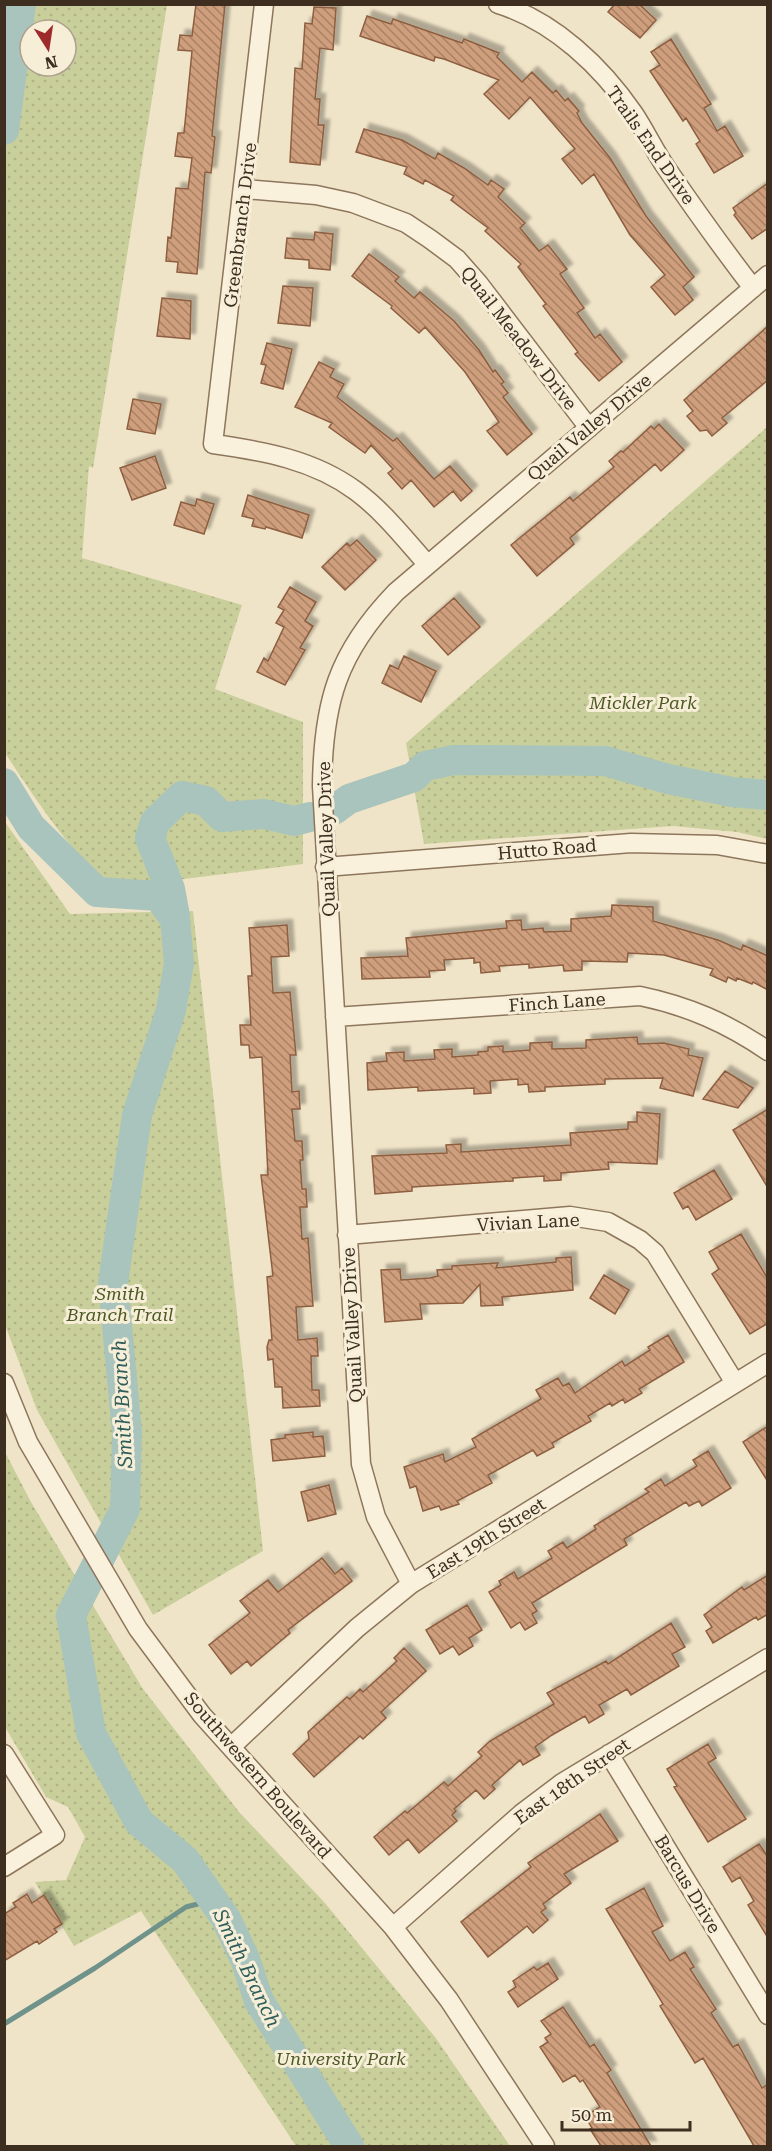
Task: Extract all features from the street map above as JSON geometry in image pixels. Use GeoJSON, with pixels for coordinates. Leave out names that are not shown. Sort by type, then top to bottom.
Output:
{"type":"FeatureCollection","features":[{"type":"Feature","properties":{"kind":"street","name":"Greenbranch Drive"},"geometry":{"type":"LineString","coordinates":[[264,4],[213,444],[262,450],[291,458],[346,485],[385,517],[427,564]]}},
{"type":"Feature","properties":{"kind":"street","name":"Trails End Drive"},"geometry":{"type":"LineString","coordinates":[[498,4],[535,21],[569,41],[602,75],[634,113],[666,167],[753,288]]}},
{"type":"Feature","properties":{"kind":"street","name":"Quail Meadow Drive"},"geometry":{"type":"LineString","coordinates":[[244,189],[316,195],[353,203],[406,223],[430,238],[457,259],[479,284],[589,428]]}},
{"type":"Feature","properties":{"kind":"street","name":"Quail Valley Drive"},"geometry":{"type":"LineString","coordinates":[[411,1584],[376,1517],[361,1464],[325,867],[323,750],[325,727],[338,675],[369,619],[427,564],[768,275]]}},
{"type":"Feature","properties":{"kind":"street","name":"Hutto Road"},"geometry":{"type":"LineString","coordinates":[[325,867],[631,843],[717,845],[768,854]]}},
{"type":"Feature","properties":{"kind":"street","name":"Finch Lane"},"geometry":{"type":"LineString","coordinates":[[334,1017],[640,996],[676,1004],[709,1016],[737,1030],[768,1051]]}},
{"type":"Feature","properties":{"kind":"street","name":"Vivian Lane"},"geometry":{"type":"LineString","coordinates":[[347,1235],[570,1216],[608,1222],[640,1240],[655,1253],[735,1383]]}},
{"type":"Feature","properties":{"kind":"street","name":"East 19th Street"},"geometry":{"type":"LineString","coordinates":[[231,1747],[357,1628],[411,1584],[768,1363]]}},
{"type":"Feature","properties":{"kind":"street","name":"Southwestern Boulevard"},"geometry":{"type":"LineString","coordinates":[[4,1383],[28,1442],[138,1629],[202,1715],[393,1927],[449,2000],[545,2146]]}},
{"type":"Feature","properties":{"kind":"street","name":"East 18th Street"},"geometry":{"type":"LineString","coordinates":[[393,1927],[521,1814],[562,1783],[768,1658]]}},
{"type":"Feature","properties":{"kind":"street"},"geometry":{"type":"LineString","coordinates":[[4,1754],[55,1835],[4,1867]]}},
{"type":"Feature","properties":{"kind":"street","name":"Barcus Drive"},"geometry":{"type":"LineString","coordinates":[[609,1754],[768,2014]]}},
{"type":"Feature","properties":{"kind":"green space"},"geometry":{"type":"Polygon","coordinates":[[[4,5],[167,5],[93,468],[89,466],[82,558],[242,605],[215,689],[303,722],[303,864],[112,888],[81,858],[41,807],[5,753],[4,5]]]}},
{"type":"Feature","properties":{"kind":"green space","name":"Mickler Park"},"geometry":{"type":"Polygon","coordinates":[[[767,427],[767,839],[737,832],[673,826],[424,844],[406,743],[767,427]]]}},
{"type":"Feature","properties":{"kind":"green space","name":"Smith Branch Trail"},"geometry":{"type":"Polygon","coordinates":[[[5,822],[70,914],[193,911],[263,1551],[153,1615],[37,1410],[5,1325],[5,822]]]}},
{"type":"Feature","properties":{"kind":"green space","name":"University Park"},"geometry":{"type":"Polygon","coordinates":[[[5,1452],[31,1502],[143,1689],[240,1813],[325,1903],[435,2037],[510,2146],[296,2146],[141,1911],[74,1946],[35,1882],[66,1880],[85,1837],[68,1807],[46,1797],[5,1727],[5,1452]]]}},
{"type":"Feature","properties":{"kind":"building"},"geometry":{"type":"Polygon","coordinates":[[[196,4],[225,4],[212,136],[215,137],[211,173],[205,172],[197,274],[177,272],[178,262],[166,261],[168,237],[171,238],[176,188],[188,189],[192,158],[175,156],[178,133],[184,133],[192,51],[178,50],[180,35],[192,36],[196,4]]]}},
{"type":"Feature","properties":{"kind":"building"},"geometry":{"type":"Polygon","coordinates":[[[615,4],[639,4],[656,20],[640,38],[608,12],[615,4]]]}},
{"type":"Feature","properties":{"kind":"building"},"geometry":{"type":"Polygon","coordinates":[[[314,7],[336,8],[333,50],[320,48],[315,99],[320,99],[318,125],[324,125],[320,165],[290,162],[295,68],[302,69],[305,23],[312,24],[314,7]]]}},
{"type":"Feature","properties":{"kind":"building"},"geometry":{"type":"Polygon","coordinates":[[[367,16],[391,24],[393,19],[462,43],[464,39],[499,53],[497,57],[522,82],[532,72],[553,93],[556,90],[565,101],[568,98],[579,111],[577,113],[582,123],[610,158],[646,216],[694,277],[683,287],[693,300],[675,315],[651,287],[665,275],[630,235],[594,174],[582,184],[562,159],[575,149],[530,97],[509,119],[484,94],[499,80],[444,59],[435,57],[434,61],[360,36],[367,16]]]}},
{"type":"Feature","properties":{"kind":"building"},"geometry":{"type":"Polygon","coordinates":[[[671,39],[711,104],[704,108],[717,131],[725,126],[743,156],[714,173],[696,144],[700,141],[686,118],[683,121],[650,71],[660,65],[651,52],[671,39]]]}},
{"type":"Feature","properties":{"kind":"building"},"geometry":{"type":"Polygon","coordinates":[[[364,129],[402,140],[435,159],[438,153],[488,185],[491,180],[504,189],[498,197],[525,223],[520,228],[539,251],[548,245],[567,269],[560,274],[584,308],[577,313],[595,338],[600,334],[622,362],[599,381],[575,354],[578,352],[543,306],[546,304],[518,267],[521,264],[485,231],[488,228],[451,200],[454,196],[425,180],[423,184],[404,174],[407,167],[356,152],[364,129]]]}},
{"type":"Feature","properties":{"kind":"building"},"geometry":{"type":"Polygon","coordinates":[[[768,183],[768,228],[752,239],[734,215],[736,213],[733,208],[768,183]]]}},
{"type":"Feature","properties":{"kind":"building"},"geometry":{"type":"Polygon","coordinates":[[[315,232],[333,234],[330,270],[309,268],[309,260],[285,258],[287,238],[314,240],[315,232]]]}},
{"type":"Feature","properties":{"kind":"building"},"geometry":{"type":"Polygon","coordinates":[[[369,254],[399,277],[395,281],[414,298],[420,292],[454,321],[479,350],[493,372],[495,370],[504,382],[501,384],[508,393],[503,397],[532,434],[507,455],[487,431],[499,422],[465,372],[425,327],[419,333],[391,308],[392,306],[352,276],[369,254]]]}},
{"type":"Feature","properties":{"kind":"building"},"geometry":{"type":"Polygon","coordinates":[[[283,286],[313,288],[310,326],[278,323],[283,286]]]}},
{"type":"Feature","properties":{"kind":"building"},"geometry":{"type":"Polygon","coordinates":[[[162,298],[191,301],[190,339],[157,336],[162,298]]]}},
{"type":"Feature","properties":{"kind":"building"},"geometry":{"type":"Polygon","coordinates":[[[768,326],[768,380],[722,418],[727,423],[712,436],[707,430],[700,431],[687,416],[693,411],[684,400],[768,326]]]}},
{"type":"Feature","properties":{"kind":"building"},"geometry":{"type":"Polygon","coordinates":[[[267,343],[292,349],[283,389],[261,383],[266,365],[261,364],[267,343]]]}},
{"type":"Feature","properties":{"kind":"building"},"geometry":{"type":"Polygon","coordinates":[[[319,362],[334,369],[330,377],[344,384],[337,397],[393,441],[397,438],[434,479],[450,466],[472,491],[461,501],[453,491],[434,507],[411,480],[402,489],[388,473],[393,469],[371,445],[365,453],[329,427],[332,423],[295,407],[319,362]]]}},
{"type":"Feature","properties":{"kind":"building"},"geometry":{"type":"Polygon","coordinates":[[[133,399],[161,404],[155,434],[127,429],[133,399]]]}},
{"type":"Feature","properties":{"kind":"building"},"geometry":{"type":"Polygon","coordinates":[[[659,424],[684,450],[661,471],[655,464],[570,538],[574,544],[537,576],[511,545],[570,497],[573,501],[614,467],[609,461],[621,451],[623,452],[651,426],[654,429],[659,424]]]}},
{"type":"Feature","properties":{"kind":"building"},"geometry":{"type":"Polygon","coordinates":[[[155,456],[166,488],[132,500],[120,468],[155,456]]]}},
{"type":"Feature","properties":{"kind":"building"},"geometry":{"type":"Polygon","coordinates":[[[248,495],[309,515],[302,538],[266,527],[265,529],[252,526],[254,519],[242,516],[248,495]]]}},
{"type":"Feature","properties":{"kind":"building"},"geometry":{"type":"Polygon","coordinates":[[[197,499],[214,504],[204,534],[174,525],[181,502],[195,506],[197,499]]]}},
{"type":"Feature","properties":{"kind":"building"},"geometry":{"type":"Polygon","coordinates":[[[357,540],[376,560],[345,590],[322,567],[347,543],[350,546],[357,540]]]}},
{"type":"Feature","properties":{"kind":"building"},"geometry":{"type":"Polygon","coordinates":[[[290,587],[316,602],[305,621],[313,626],[300,648],[305,650],[285,685],[257,672],[264,658],[268,661],[284,627],[276,623],[284,610],[278,607],[290,587]]]}},
{"type":"Feature","properties":{"kind":"building"},"geometry":{"type":"Polygon","coordinates":[[[454,598],[480,627],[448,655],[422,626],[454,598]]]}},
{"type":"Feature","properties":{"kind":"building"},"geometry":{"type":"Polygon","coordinates":[[[404,656],[436,671],[421,702],[382,683],[390,665],[398,669],[404,656]]]}},
{"type":"Feature","properties":{"kind":"building"},"geometry":{"type":"Polygon","coordinates":[[[612,905],[653,907],[653,921],[718,940],[741,950],[743,945],[768,956],[768,990],[753,982],[752,984],[737,978],[736,981],[728,977],[726,982],[710,975],[713,969],[664,955],[628,953],[627,962],[582,961],[582,970],[564,971],[563,965],[529,968],[529,964],[499,966],[500,971],[481,973],[480,962],[474,963],[474,958],[444,960],[445,970],[429,971],[430,977],[362,979],[361,958],[408,956],[406,938],[507,928],[506,921],[521,920],[522,930],[543,928],[544,932],[571,931],[571,919],[611,916],[612,905]]]}},
{"type":"Feature","properties":{"kind":"building"},"geometry":{"type":"Polygon","coordinates":[[[287,925],[289,956],[271,957],[273,993],[290,992],[296,1055],[290,1055],[292,1092],[299,1091],[300,1109],[292,1109],[295,1141],[302,1141],[303,1160],[300,1160],[302,1189],[306,1189],[307,1207],[300,1207],[302,1239],[308,1238],[313,1306],[296,1307],[298,1340],[317,1338],[318,1356],[311,1356],[312,1390],[319,1390],[320,1406],[283,1408],[282,1387],[275,1387],[273,1359],[268,1360],[267,1347],[269,1340],[272,1340],[267,1277],[273,1276],[261,1175],[268,1175],[262,1057],[250,1058],[249,1045],[241,1045],[240,1025],[251,1025],[248,976],[252,976],[249,928],[287,925]]]}},
{"type":"Feature","properties":{"kind":"building"},"geometry":{"type":"Polygon","coordinates":[[[637,1037],[638,1044],[664,1043],[689,1049],[688,1055],[703,1058],[693,1096],[660,1088],[663,1078],[605,1079],[605,1084],[545,1087],[545,1091],[529,1092],[528,1084],[518,1085],[518,1079],[490,1081],[491,1093],[474,1094],[474,1088],[418,1091],[418,1087],[368,1090],[367,1063],[387,1061],[386,1053],[404,1052],[404,1061],[435,1059],[434,1050],[452,1049],[452,1057],[478,1055],[478,1052],[488,1051],[488,1047],[503,1046],[503,1052],[530,1050],[530,1043],[552,1042],[552,1049],[586,1048],[586,1040],[637,1037]]]}},
{"type":"Feature","properties":{"kind":"building"},"geometry":{"type":"Polygon","coordinates":[[[725,1071],[753,1088],[738,1108],[703,1099],[725,1071]]]}},
{"type":"Feature","properties":{"kind":"building"},"geometry":{"type":"Polygon","coordinates":[[[768,1109],[768,1188],[733,1130],[768,1109]]]}},
{"type":"Feature","properties":{"kind":"building"},"geometry":{"type":"Polygon","coordinates":[[[637,1112],[660,1114],[657,1164],[608,1162],[609,1169],[561,1173],[561,1180],[544,1181],[544,1176],[513,1178],[513,1181],[412,1187],[412,1191],[375,1194],[372,1156],[447,1153],[446,1145],[461,1144],[461,1152],[571,1145],[570,1133],[628,1129],[628,1122],[637,1122],[637,1112]]]}},
{"type":"Feature","properties":{"kind":"building"},"geometry":{"type":"Polygon","coordinates":[[[714,1170],[732,1199],[696,1220],[688,1206],[683,1209],[674,1193],[714,1170]]]}},
{"type":"Feature","properties":{"kind":"building"},"geometry":{"type":"Polygon","coordinates":[[[741,1234],[768,1279],[768,1323],[750,1334],[712,1274],[719,1269],[709,1252],[741,1234]]]}},
{"type":"Feature","properties":{"kind":"building"},"geometry":{"type":"Polygon","coordinates":[[[571,1257],[573,1290],[502,1297],[503,1305],[481,1306],[480,1284],[463,1303],[420,1304],[422,1319],[385,1322],[381,1270],[400,1269],[401,1280],[438,1276],[437,1270],[452,1269],[452,1266],[498,1263],[496,1268],[556,1262],[556,1258],[571,1257]]]}},
{"type":"Feature","properties":{"kind":"building"},"geometry":{"type":"Polygon","coordinates":[[[604,1275],[629,1290],[615,1314],[590,1298],[604,1275]]]}},
{"type":"Feature","properties":{"kind":"building"},"geometry":{"type":"Polygon","coordinates":[[[668,1335],[684,1362],[639,1389],[642,1393],[625,1403],[623,1399],[612,1406],[610,1403],[588,1416],[591,1421],[552,1443],[554,1447],[537,1456],[533,1450],[488,1475],[492,1483],[457,1501],[459,1504],[441,1510],[439,1506],[423,1511],[416,1486],[410,1488],[404,1467],[443,1454],[445,1462],[476,1447],[472,1439],[541,1399],[536,1390],[558,1378],[563,1386],[569,1383],[575,1393],[622,1361],[625,1366],[650,1350],[648,1347],[668,1335]]]}},
{"type":"Feature","properties":{"kind":"building"},"geometry":{"type":"Polygon","coordinates":[[[768,1426],[768,1482],[743,1442],[768,1426]]]}},
{"type":"Feature","properties":{"kind":"building"},"geometry":{"type":"Polygon","coordinates":[[[313,1432],[313,1437],[323,1436],[325,1456],[273,1461],[271,1440],[285,1438],[285,1435],[313,1432]]]}},
{"type":"Feature","properties":{"kind":"building"},"geometry":{"type":"Polygon","coordinates":[[[708,1451],[731,1488],[702,1506],[699,1501],[689,1506],[686,1502],[624,1539],[627,1545],[532,1603],[537,1611],[532,1614],[537,1623],[525,1630],[520,1622],[511,1628],[489,1592],[501,1585],[499,1581],[514,1572],[518,1579],[552,1558],[548,1551],[563,1542],[567,1548],[596,1529],[594,1526],[649,1492],[645,1489],[661,1479],[665,1486],[697,1466],[693,1460],[708,1451]]]}},
{"type":"Feature","properties":{"kind":"building"},"geometry":{"type":"Polygon","coordinates":[[[329,1485],[336,1514],[308,1521],[301,1492],[329,1485]]]}},
{"type":"Feature","properties":{"kind":"building"},"geometry":{"type":"Polygon","coordinates":[[[322,1558],[335,1574],[342,1568],[352,1581],[288,1630],[290,1633],[251,1666],[247,1661],[231,1674],[209,1645],[250,1613],[240,1601],[268,1580],[278,1592],[322,1558]]]}},
{"type":"Feature","properties":{"kind":"building"},"geometry":{"type":"Polygon","coordinates":[[[768,1575],[768,1614],[758,1620],[756,1617],[713,1643],[706,1631],[712,1627],[704,1615],[742,1587],[744,1590],[768,1575]]]}},
{"type":"Feature","properties":{"kind":"building"},"geometry":{"type":"Polygon","coordinates":[[[467,1605],[482,1630],[469,1638],[473,1646],[459,1655],[453,1646],[440,1654],[426,1630],[467,1605]]]}},
{"type":"Feature","properties":{"kind":"building"},"geometry":{"type":"Polygon","coordinates":[[[671,1623],[685,1647],[672,1654],[679,1666],[631,1695],[627,1689],[599,1705],[604,1714],[589,1723],[585,1716],[535,1747],[540,1755],[523,1765],[520,1760],[492,1785],[495,1789],[484,1799],[476,1790],[454,1809],[456,1811],[452,1815],[457,1821],[419,1853],[408,1839],[389,1855],[374,1837],[444,1782],[448,1786],[482,1756],[478,1752],[490,1741],[554,1704],[547,1693],[606,1661],[608,1664],[671,1623]]]}},
{"type":"Feature","properties":{"kind":"building"},"geometry":{"type":"Polygon","coordinates":[[[404,1648],[426,1671],[381,1712],[386,1718],[363,1739],[360,1736],[314,1777],[293,1754],[309,1739],[308,1732],[347,1697],[350,1699],[360,1689],[363,1692],[397,1661],[394,1658],[404,1648]]]}},
{"type":"Feature","properties":{"kind":"building"},"geometry":{"type":"Polygon","coordinates":[[[708,1744],[716,1758],[708,1763],[746,1819],[708,1842],[674,1787],[677,1786],[667,1769],[708,1744]]]}},
{"type":"Feature","properties":{"kind":"building"},"geometry":{"type":"Polygon","coordinates":[[[600,1814],[618,1841],[564,1874],[571,1883],[543,1904],[546,1908],[541,1912],[548,1920],[533,1933],[527,1926],[488,1957],[461,1922],[531,1867],[528,1863],[600,1814]]]}},
{"type":"Feature","properties":{"kind":"building"},"geometry":{"type":"Polygon","coordinates":[[[759,1844],[768,1857],[768,1938],[748,1905],[754,1901],[740,1877],[732,1882],[723,1867],[759,1844]]]}},
{"type":"Feature","properties":{"kind":"building"},"geometry":{"type":"Polygon","coordinates":[[[644,1888],[663,1926],[652,1932],[670,1961],[685,1952],[694,1967],[690,1969],[716,2009],[711,2013],[733,2047],[738,2044],[762,2088],[768,2084],[768,2146],[754,2146],[703,2058],[695,2063],[660,2006],[663,2004],[606,1909],[644,1888]]]}},
{"type":"Feature","properties":{"kind":"building"},"geometry":{"type":"Polygon","coordinates":[[[27,1894],[32,1903],[44,1895],[62,1924],[54,1929],[57,1932],[39,1944],[37,1941],[4,1961],[4,1914],[16,1907],[13,1903],[27,1894]]]}},
{"type":"Feature","properties":{"kind":"building"},"geometry":{"type":"Polygon","coordinates":[[[548,1963],[558,1979],[518,2007],[508,1992],[516,1987],[513,1981],[534,1967],[537,1970],[548,1963]]]}},
{"type":"Feature","properties":{"kind":"building"},"geometry":{"type":"Polygon","coordinates":[[[563,2007],[590,2047],[594,2044],[611,2070],[607,2073],[651,2146],[601,2146],[590,2129],[592,2128],[585,2116],[600,2107],[583,2080],[580,2082],[575,2075],[563,2082],[540,2047],[548,2042],[545,2038],[551,2034],[541,2021],[563,2007]]]}},
{"type":"Feature","properties":{"kind":"waterway","name":"Smith Branch"},"geometry":{"type":"LineString","coordinates":[[4,130],[21,4]]}},
{"type":"Feature","properties":{"kind":"waterway"},"geometry":{"type":"LineString","coordinates":[[4,48],[14,50]]}},
{"type":"Feature","properties":{"kind":"waterway"},"geometry":{"type":"LineString","coordinates":[[334,810],[349,799],[414,777],[425,766],[454,760],[605,761],[668,779],[732,792],[768,795]]}},
{"type":"Feature","properties":{"kind":"waterway","name":"Smith Branch"},"geometry":{"type":"LineString","coordinates":[[4,783],[31,827],[97,892],[158,896],[175,919],[179,963],[171,1010],[137,1115],[113,1283],[127,1432],[125,1509],[71,1615],[91,1733],[139,1822],[185,1860],[226,1919],[245,1959],[259,2001],[349,2146]]}},
{"type":"Feature","properties":{"kind":"waterway"},"geometry":{"type":"LineString","coordinates":[[175,916],[170,889],[150,838],[155,822],[182,796],[206,801],[222,817],[264,814],[294,821],[310,817]]}},
{"type":"Feature","properties":{"kind":"waterway"},"geometry":{"type":"LineString","coordinates":[[4,2024],[95,1968],[186,1907],[213,1900]]}}]}
